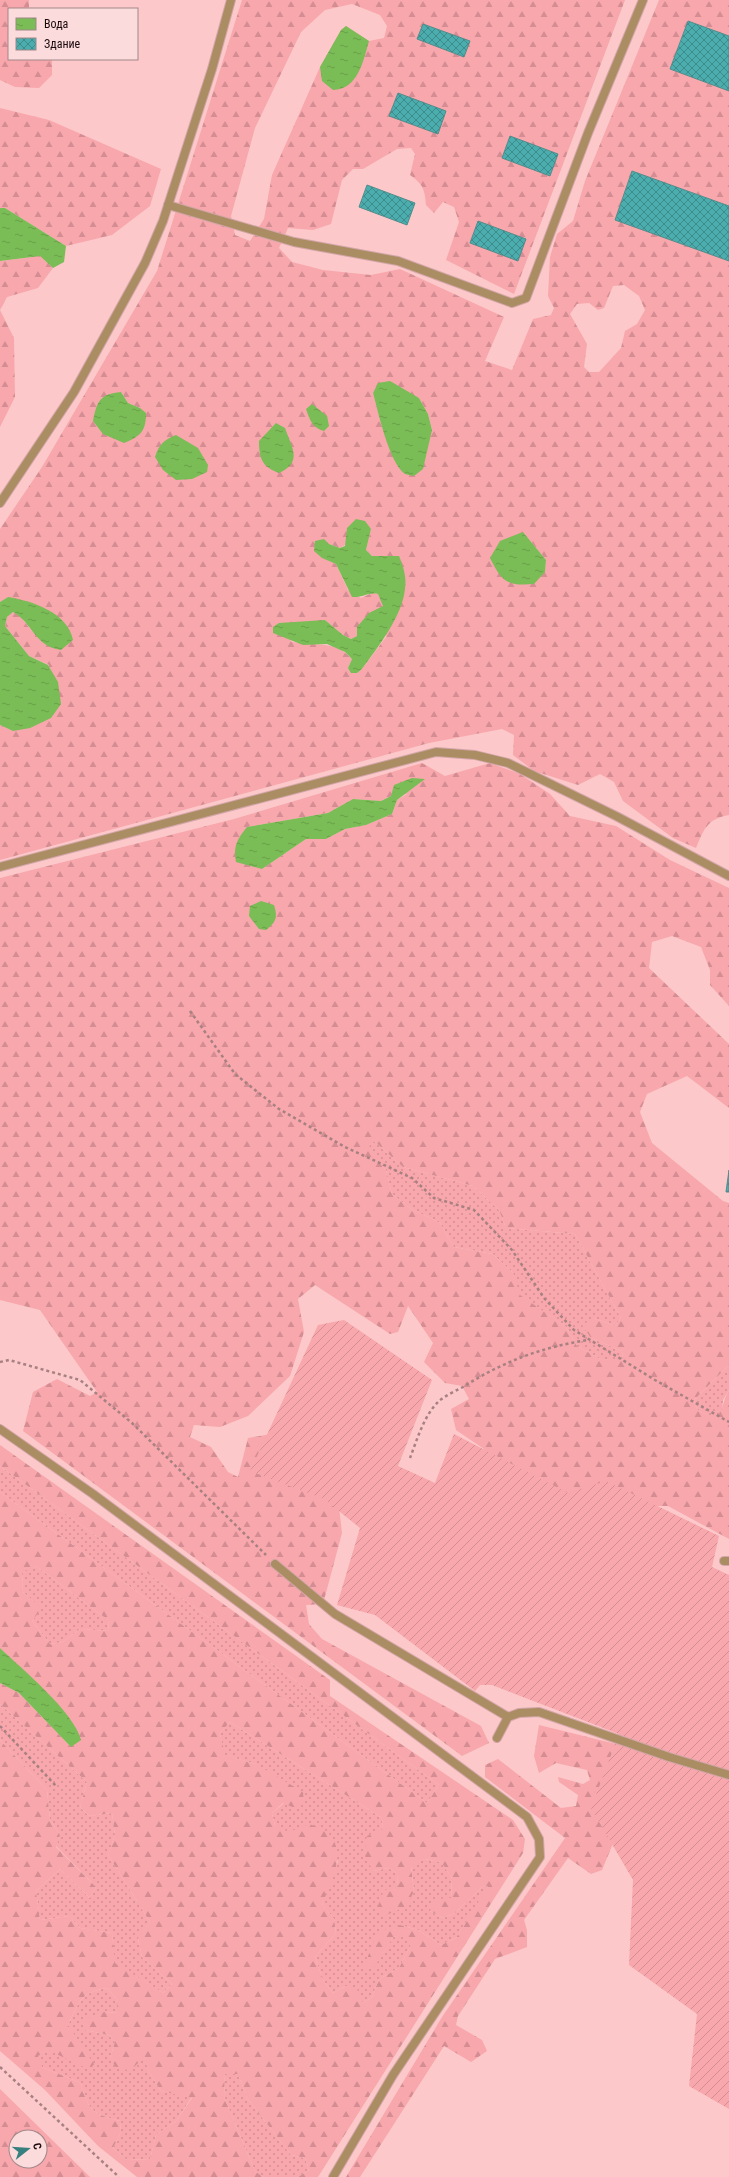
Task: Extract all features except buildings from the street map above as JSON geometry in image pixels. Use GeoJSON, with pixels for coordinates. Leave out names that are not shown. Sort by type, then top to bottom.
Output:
{"type":"FeatureCollection","features":[{"type":"Feature","properties":{"kind":"lane"},"geometry":{"type":"LineString","coordinates":[[0,503],[74,392],[145,263],[168,205],[212,69],[231,0]]}},
{"type":"Feature","properties":{"kind":"lane"},"geometry":{"type":"LineString","coordinates":[[168,205],[294,242],[398,261],[512,303],[526,298],[588,133],[643,0]]}},
{"type":"Feature","properties":{"kind":"lane"},"geometry":{"type":"LineString","coordinates":[[0,867],[436,752],[474,755],[508,764],[616,816],[729,876]]}},
{"type":"Feature","properties":{"kind":"lane"},"geometry":{"type":"LineString","coordinates":[[0,1429],[93,1494],[527,1817],[539,1839],[540,1857],[393,2075],[333,2177]]}},
{"type":"Feature","properties":{"kind":"lane"},"geometry":{"type":"LineString","coordinates":[[275,1564],[335,1614],[508,1717]]}},
{"type":"Feature","properties":{"kind":"lane"},"geometry":{"type":"LineString","coordinates":[[497,1738],[508,1717],[519,1713],[539,1712],[669,1757],[729,1775]]}},
{"type":"Feature","properties":{"kind":"path"},"geometry":{"type":"LineString","coordinates":[[190,1010],[235,1074],[279,1109],[345,1147],[412,1178],[434,1198],[474,1210],[512,1250],[544,1298],[574,1330],[588,1340],[729,1422]]}},
{"type":"Feature","properties":{"kind":"path"},"geometry":{"type":"LineString","coordinates":[[410,1458],[423,1425],[439,1402],[480,1376],[516,1358],[556,1345],[588,1340]]}},
{"type":"Feature","properties":{"kind":"path"},"geometry":{"type":"LineString","coordinates":[[0,1362],[9,1360],[80,1380],[132,1423],[275,1564]]}},
{"type":"Feature","properties":{"kind":"path"},"geometry":{"type":"LineString","coordinates":[[0,1726],[56,1786]]}},
{"type":"Feature","properties":{"kind":"path"},"geometry":{"type":"LineString","coordinates":[[0,2067],[119,2177]]}},
{"type":"Feature","properties":{"kind":"green space"},"geometry":{"type":"Polygon","coordinates":[[[0,0],[29,0],[29,8],[8,8],[8,60],[52,60],[52,75],[39,88],[15,87],[0,80],[0,0]]]}},
{"type":"Feature","properties":{"kind":"green space"},"geometry":{"type":"Polygon","coordinates":[[[242,0],[625,0],[514,294],[446,260],[459,222],[454,207],[443,202],[434,213],[426,205],[425,195],[421,184],[410,175],[415,154],[411,148],[397,149],[363,169],[353,169],[342,180],[331,224],[313,230],[288,228],[279,248],[292,262],[323,270],[371,275],[400,269],[504,317],[485,361],[512,370],[533,319],[551,315],[554,308],[548,296],[550,257],[557,234],[573,221],[585,181],[659,0],[729,0],[729,36],[688,21],[670,69],[729,91],[729,206],[632,171],[615,220],[729,261],[729,815],[716,819],[707,826],[701,835],[696,848],[673,838],[623,801],[614,782],[600,774],[578,785],[534,771],[513,755],[514,735],[502,729],[429,743],[0,860],[0,725],[13,731],[49,665],[29,656],[5,626],[7,617],[13,612],[20,616],[35,635],[8,597],[0,602],[0,529],[42,467],[157,271],[242,0]],[[352,4],[325,10],[301,32],[255,128],[231,216],[235,235],[250,241],[264,219],[272,175],[320,67],[341,30],[346,26],[369,41],[384,38],[387,26],[380,15],[352,4]],[[624,285],[613,286],[604,308],[598,310],[589,303],[577,304],[570,314],[587,344],[584,367],[589,372],[599,372],[621,348],[625,331],[637,324],[645,310],[639,296],[624,285]],[[379,383],[373,393],[383,430],[432,430],[428,414],[419,398],[379,383]],[[121,392],[124,443],[140,408],[128,403],[121,392]],[[371,529],[340,548],[329,544],[323,558],[336,564],[348,590],[361,598],[372,593],[378,594],[384,605],[380,556],[372,556],[366,550],[371,529]],[[523,532],[545,572],[546,560],[523,532]],[[384,606],[357,636],[351,639],[343,635],[325,620],[290,641],[338,648],[352,659],[348,668],[357,673],[362,669],[386,637],[384,606]]]}},
{"type":"Feature","properties":{"kind":"green space"},"geometry":{"type":"Polygon","coordinates":[[[0,108],[49,120],[161,169],[150,206],[112,235],[66,246],[5,208],[0,208],[0,108]]]}},
{"type":"Feature","properties":{"kind":"green space"},"geometry":{"type":"Polygon","coordinates":[[[40,256],[53,268],[38,288],[7,297],[0,310],[0,260],[40,256]]]}},
{"type":"Feature","properties":{"kind":"green space"},"geometry":{"type":"Polygon","coordinates":[[[0,310],[14,338],[15,397],[0,427],[0,310]]]}},
{"type":"Feature","properties":{"kind":"green space"},"geometry":{"type":"Polygon","coordinates":[[[422,763],[445,776],[490,763],[520,774],[550,794],[570,816],[616,826],[670,860],[729,888],[729,1006],[710,985],[710,970],[701,947],[672,936],[652,942],[649,968],[729,1044],[729,1108],[687,1076],[647,1094],[640,1112],[652,1143],[723,1201],[729,1203],[729,1365],[694,1400],[699,1411],[705,1414],[717,1416],[729,1390],[729,1539],[668,1506],[648,1506],[622,1544],[473,1468],[484,1449],[456,1430],[451,1409],[469,1399],[462,1386],[445,1383],[424,1362],[433,1343],[408,1306],[398,1332],[390,1334],[315,1285],[298,1299],[304,1332],[290,1376],[248,1416],[220,1427],[194,1425],[190,1437],[211,1447],[228,1472],[238,1477],[248,1438],[277,1433],[334,1464],[342,1533],[323,1604],[306,1605],[309,1624],[322,1639],[481,1726],[489,1743],[462,1756],[23,1431],[33,1392],[57,1379],[90,1396],[97,1392],[40,1310],[0,1300],[0,878],[234,819],[422,763]],[[407,794],[391,796],[381,801],[353,799],[328,813],[247,827],[262,869],[306,839],[326,839],[345,829],[366,825],[392,814],[397,800],[407,794]],[[374,1141],[367,1149],[386,1170],[392,1194],[411,1209],[440,1223],[454,1247],[493,1254],[513,1273],[520,1295],[566,1327],[577,1346],[600,1359],[623,1360],[622,1351],[591,1338],[582,1325],[594,1318],[615,1326],[621,1318],[575,1234],[506,1228],[499,1210],[473,1186],[403,1167],[374,1141]]]}},
{"type":"Feature","properties":{"kind":"green space"},"geometry":{"type":"Polygon","coordinates":[[[374,1141],[403,1167],[473,1186],[499,1210],[506,1228],[575,1234],[621,1318],[615,1326],[594,1318],[591,1338],[622,1351],[623,1361],[600,1359],[577,1346],[566,1327],[519,1295],[513,1273],[493,1254],[454,1247],[440,1223],[411,1209],[392,1194],[386,1170],[366,1149],[374,1141]]]}},
{"type":"Feature","properties":{"kind":"green space"},"geometry":{"type":"Polygon","coordinates":[[[344,1320],[432,1380],[398,1466],[435,1483],[454,1434],[568,1493],[606,1481],[719,1536],[712,1567],[729,1575],[729,2109],[689,2086],[697,2014],[629,1965],[633,1880],[591,1808],[619,1734],[492,1685],[480,1685],[475,1691],[375,1615],[337,1605],[360,1528],[324,1499],[250,1471],[318,1325],[344,1320]]]}},
{"type":"Feature","properties":{"kind":"green space"},"geometry":{"type":"Polygon","coordinates":[[[729,1365],[729,1390],[723,1400],[722,1411],[717,1417],[702,1413],[695,1405],[694,1400],[729,1365]]]}},
{"type":"Feature","properties":{"kind":"green space"},"geometry":{"type":"Polygon","coordinates":[[[0,1445],[330,1680],[330,1696],[513,1820],[525,1839],[523,1853],[318,2177],[298,2177],[309,2170],[305,2158],[291,2155],[247,2098],[238,2074],[225,2074],[224,2097],[255,2171],[263,2177],[137,2177],[98,2146],[45,2090],[0,2051],[0,1740],[47,1790],[50,1819],[60,1835],[56,1847],[96,1887],[90,1898],[60,1869],[36,1891],[40,1920],[69,1916],[80,1928],[112,1933],[115,1963],[163,1993],[172,1984],[142,1957],[138,1938],[150,1922],[108,1855],[115,1835],[112,1813],[89,1816],[80,1807],[87,1782],[0,1704],[0,1683],[19,1693],[71,1747],[51,1697],[0,1648],[0,1492],[427,1803],[439,1785],[0,1466],[0,1445]],[[36,1566],[22,1572],[23,1592],[42,1608],[32,1621],[50,1644],[63,1642],[80,1629],[109,1631],[108,1620],[36,1566]],[[230,1722],[220,1733],[225,1755],[256,1764],[303,1792],[304,1803],[297,1809],[283,1803],[272,1813],[275,1826],[289,1832],[309,1824],[326,1831],[333,1839],[337,1857],[336,1867],[322,1904],[334,1919],[336,1933],[315,1957],[323,1980],[333,1993],[346,1986],[357,1989],[363,2003],[372,1997],[379,1979],[399,1968],[411,1945],[405,1935],[393,1937],[373,1969],[364,1967],[377,1932],[400,1925],[418,1930],[441,1945],[456,1938],[488,1886],[482,1887],[455,1913],[443,1918],[430,1911],[435,1899],[451,1898],[452,1878],[441,1862],[424,1859],[411,1867],[414,1891],[407,1906],[384,1916],[378,1906],[384,1890],[398,1888],[397,1873],[388,1868],[373,1871],[364,1854],[367,1836],[383,1829],[382,1818],[230,1722]],[[107,1988],[98,1990],[82,1999],[68,2025],[94,2064],[90,2070],[48,2050],[38,2056],[42,2067],[81,2083],[86,2100],[93,2110],[104,2116],[120,2121],[121,2132],[113,2148],[127,2160],[150,2159],[156,2135],[176,2121],[192,2098],[161,2091],[149,2072],[144,2057],[131,2070],[117,2069],[110,2058],[115,2042],[109,2035],[85,2030],[85,2019],[104,2012],[118,2013],[116,1998],[107,1988]]]}},
{"type":"Feature","properties":{"kind":"green space"},"geometry":{"type":"Polygon","coordinates":[[[0,1466],[439,1785],[427,1803],[0,1492],[0,1466]]]}},
{"type":"Feature","properties":{"kind":"green space"},"geometry":{"type":"Polygon","coordinates":[[[36,1566],[108,1620],[109,1631],[80,1629],[63,1642],[50,1644],[32,1621],[41,1608],[23,1592],[22,1571],[36,1566]]]}},
{"type":"Feature","properties":{"kind":"green space"},"geometry":{"type":"Polygon","coordinates":[[[0,1704],[87,1782],[80,1807],[89,1816],[112,1813],[115,1835],[108,1855],[150,1922],[138,1939],[142,1957],[172,1984],[163,1993],[114,1963],[112,1933],[80,1928],[69,1916],[40,1920],[36,1891],[60,1869],[90,1898],[96,1887],[56,1846],[60,1835],[50,1819],[47,1790],[0,1740],[0,1704]]]}},
{"type":"Feature","properties":{"kind":"green space"},"geometry":{"type":"Polygon","coordinates":[[[230,1722],[382,1818],[383,1829],[373,1871],[388,1868],[397,1873],[398,1888],[414,1891],[411,1866],[424,1859],[441,1862],[452,1878],[451,1898],[430,1911],[443,1918],[455,1913],[482,1887],[489,1886],[456,1938],[441,1945],[418,1930],[400,1925],[373,1969],[393,1937],[406,1934],[411,1945],[399,1968],[379,1979],[372,1997],[363,2003],[346,1986],[333,1993],[323,1980],[315,1957],[336,1933],[334,1919],[322,1904],[338,1861],[275,1826],[272,1813],[284,1803],[256,1764],[224,1755],[220,1733],[230,1722]]]}},
{"type":"Feature","properties":{"kind":"green space"},"geometry":{"type":"Polygon","coordinates":[[[539,1725],[616,1744],[632,1798],[602,1870],[591,1874],[568,1858],[524,1920],[527,1930],[527,1947],[495,1959],[458,2016],[456,2025],[482,2040],[487,2051],[471,2062],[444,2046],[360,2177],[346,2177],[442,2017],[565,1838],[485,1777],[485,1765],[498,1759],[561,1808],[576,1806],[578,1795],[559,1782],[558,1777],[583,1784],[590,1780],[587,1770],[556,1763],[539,1773],[534,1756],[539,1725]]]}},
{"type":"Feature","properties":{"kind":"green space"},"geometry":{"type":"Polygon","coordinates":[[[107,1988],[116,1998],[119,2013],[104,2012],[85,2030],[109,2035],[115,2042],[110,2058],[144,2056],[149,2072],[161,2091],[192,2097],[176,2121],[156,2135],[150,2159],[127,2160],[113,2148],[121,2132],[120,2121],[104,2116],[93,2110],[86,2100],[81,2083],[42,2067],[37,2056],[48,2050],[77,2041],[68,2025],[78,2004],[82,1999],[91,1993],[107,1988]]]}},
{"type":"Feature","properties":{"kind":"green space"},"geometry":{"type":"Polygon","coordinates":[[[225,2074],[238,2074],[247,2098],[291,2155],[305,2158],[309,2170],[298,2177],[263,2177],[255,2171],[224,2097],[225,2074]]]}},
{"type":"Feature","properties":{"kind":"green space"},"geometry":{"type":"Polygon","coordinates":[[[0,2089],[41,2129],[8,2129],[8,2169],[48,2169],[48,2136],[90,2177],[0,2177],[0,2089]]]}},
{"type":"Feature","properties":{"kind":"water"},"geometry":{"type":"Polygon","coordinates":[[[346,26],[369,41],[362,65],[354,80],[348,85],[333,90],[322,81],[320,67],[341,30],[346,26]]]}},
{"type":"Feature","properties":{"kind":"water"},"geometry":{"type":"Polygon","coordinates":[[[0,208],[5,208],[66,246],[64,262],[53,268],[40,256],[0,261],[0,208]]]}},
{"type":"Feature","properties":{"kind":"water"},"geometry":{"type":"Polygon","coordinates":[[[390,381],[419,398],[428,414],[432,430],[423,469],[414,476],[405,474],[399,468],[394,459],[381,424],[373,393],[378,383],[390,381]]]}},
{"type":"Feature","properties":{"kind":"water"},"geometry":{"type":"Polygon","coordinates":[[[121,392],[128,403],[140,408],[146,413],[144,429],[135,438],[124,443],[103,434],[93,421],[96,408],[101,400],[108,395],[121,392]]]}},
{"type":"Feature","properties":{"kind":"water"},"geometry":{"type":"Polygon","coordinates":[[[312,404],[327,416],[329,426],[324,431],[317,428],[309,417],[306,409],[312,404]]]}},
{"type":"Feature","properties":{"kind":"water"},"geometry":{"type":"Polygon","coordinates":[[[276,423],[285,428],[294,454],[291,464],[279,473],[273,471],[265,465],[261,457],[259,447],[259,441],[276,423]]]}},
{"type":"Feature","properties":{"kind":"water"},"geometry":{"type":"Polygon","coordinates":[[[176,435],[198,448],[208,465],[207,472],[192,479],[176,480],[163,470],[155,457],[162,443],[176,435]]]}},
{"type":"Feature","properties":{"kind":"water"},"geometry":{"type":"Polygon","coordinates":[[[356,519],[365,521],[371,529],[366,550],[372,556],[399,556],[404,572],[405,585],[403,600],[388,631],[362,669],[357,673],[351,673],[348,668],[352,659],[345,652],[327,644],[303,645],[273,633],[273,627],[279,623],[325,620],[343,635],[351,639],[357,636],[357,627],[369,613],[383,606],[378,594],[352,597],[336,564],[322,558],[314,551],[315,541],[324,539],[329,544],[340,548],[345,546],[347,528],[356,519]]]}},
{"type":"Feature","properties":{"kind":"water"},"geometry":{"type":"Polygon","coordinates":[[[523,532],[546,560],[545,572],[534,584],[517,584],[506,581],[498,572],[490,558],[500,541],[523,532]]]}},
{"type":"Feature","properties":{"kind":"water"},"geometry":{"type":"Polygon","coordinates":[[[8,597],[38,605],[48,610],[64,622],[70,631],[73,640],[61,650],[52,648],[39,639],[25,622],[13,612],[7,617],[5,626],[29,656],[48,665],[58,682],[61,704],[51,718],[30,728],[13,731],[0,725],[0,602],[8,597]]]}},
{"type":"Feature","properties":{"kind":"water"},"geometry":{"type":"Polygon","coordinates":[[[412,778],[425,779],[397,800],[392,814],[366,825],[345,829],[326,839],[306,839],[262,869],[236,862],[235,852],[237,843],[247,827],[328,813],[353,799],[381,801],[391,796],[394,785],[412,778]]]}},
{"type":"Feature","properties":{"kind":"water"},"geometry":{"type":"Polygon","coordinates":[[[261,901],[274,905],[275,909],[276,917],[274,922],[266,930],[259,929],[249,916],[250,906],[261,901]]]}},
{"type":"Feature","properties":{"kind":"water"},"geometry":{"type":"Polygon","coordinates":[[[0,1648],[58,1704],[76,1729],[81,1740],[71,1747],[19,1693],[0,1683],[0,1648]]]}}]}
